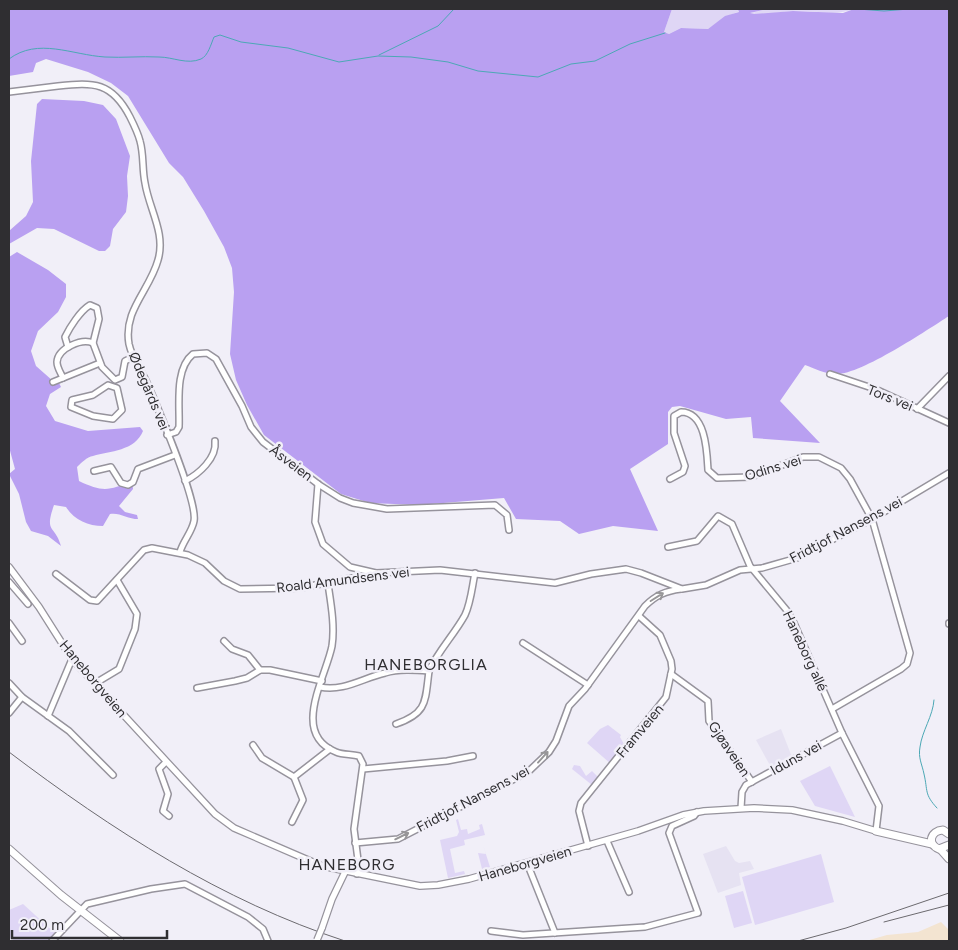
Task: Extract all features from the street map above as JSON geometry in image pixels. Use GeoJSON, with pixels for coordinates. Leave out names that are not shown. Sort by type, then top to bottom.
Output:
{"type":"FeatureCollection","features":[{"type":"Feature","properties":{"kind":"main road","name":"Haneborgveien"},"geometry":{"type":"LineString","coordinates":[[913,839],[947,830]]}},
{"type":"Feature","properties":{"kind":"main road","name":"Haneborgveien"},"geometry":{"type":"LineString","coordinates":[[876,831],[932,844],[949,859]]}},
{"type":"Feature","properties":{"kind":"main road"},"geometry":{"type":"LineString","coordinates":[[932,835],[932,844]]}},
{"type":"Feature","properties":{"kind":"main road"},"geometry":{"type":"LineString","coordinates":[[941,850],[949,845]]}},
{"type":"Feature","properties":{"kind":"main road"},"geometry":{"type":"LineString","coordinates":[[9,849],[81,911],[120,941]]}},
{"type":"Feature","properties":{"kind":"street","name":"Ødegårds vei"},"geometry":{"type":"LineString","coordinates":[[9,92],[78,84],[95,84],[111,91],[120,100],[137,131],[141,146],[144,182],[159,230],[160,244],[156,267],[136,302],[130,322],[129,342],[133,357],[148,386],[194,507],[194,518],[180,552]]}},
{"type":"Feature","properties":{"kind":"street"},"geometry":{"type":"LineString","coordinates":[[68,347],[66,342],[68,331],[90,305],[97,308],[100,319],[93,343],[100,364],[114,383],[117,388],[122,410],[113,418],[86,414],[71,407],[72,400],[93,395],[114,383],[122,377],[125,361],[133,357]]}},
{"type":"Feature","properties":{"kind":"street"},"geometry":{"type":"LineString","coordinates":[[63,378],[57,361],[60,353],[68,347],[87,341],[93,343]]}},
{"type":"Feature","properties":{"kind":"street","name":"Åsveien"},"geometry":{"type":"LineString","coordinates":[[167,435],[176,432],[179,427],[181,377],[185,364],[193,354],[208,353],[216,359],[256,435],[318,484],[353,503],[387,509],[495,505],[507,515],[509,530]]}},
{"type":"Feature","properties":{"kind":"street"},"geometry":{"type":"LineString","coordinates":[[53,382],[100,364]]}},
{"type":"Feature","properties":{"kind":"street","name":"Tors vei"},"geometry":{"type":"LineString","coordinates":[[830,374],[876,389],[949,423]]}},
{"type":"Feature","properties":{"kind":"street"},"geometry":{"type":"LineString","coordinates":[[917,408],[949,376]]}},
{"type":"Feature","properties":{"kind":"street","name":"Odins vei"},"geometry":{"type":"LineString","coordinates":[[670,479],[682,472],[685,466],[674,433],[673,420],[676,413],[685,412],[695,418],[701,430],[707,451],[708,470],[712,475],[725,478],[751,477],[803,457],[819,457],[834,463],[846,473],[872,519],[906,631],[910,658],[900,669],[832,709]]}},
{"type":"Feature","properties":{"kind":"street"},"geometry":{"type":"LineString","coordinates":[[184,481],[198,472],[212,456],[215,440]]}},
{"type":"Feature","properties":{"kind":"street"},"geometry":{"type":"LineString","coordinates":[[94,471],[111,467],[120,483],[128,485],[133,482],[138,469],[175,455]]}},
{"type":"Feature","properties":{"kind":"street","name":"Fridtjof Nansens vei"},"geometry":{"type":"LineString","coordinates":[[355,843],[398,839],[528,772],[556,741],[569,706],[588,685],[654,598],[670,590],[706,585],[732,572],[781,564],[797,558],[872,519],[949,473]]}},
{"type":"Feature","properties":{"kind":"street"},"geometry":{"type":"LineString","coordinates":[[318,484],[315,522],[323,544],[350,567],[376,573]]}},
{"type":"Feature","properties":{"kind":"street","name":"Haneborg allé"},"geometry":{"type":"LineString","coordinates":[[668,547],[697,541],[714,518],[720,516],[727,520],[735,529],[752,568],[789,613],[842,733],[879,806],[876,831]]}},
{"type":"Feature","properties":{"kind":"street","name":"Roald Amundsens vei"},"geometry":{"type":"LineString","coordinates":[[117,580],[144,550],[152,548],[180,552],[205,563],[224,581],[240,589],[300,588],[351,578],[371,579],[376,573],[440,570],[555,583],[591,574],[626,569],[681,588]]}},
{"type":"Feature","properties":{"kind":"street","name":"Haneborgveien"},"geometry":{"type":"LineString","coordinates":[[9,567],[39,607],[72,659],[224,822],[312,862],[345,872],[407,884],[438,885],[469,880],[607,841],[697,812],[741,808],[802,812],[876,831]]}},
{"type":"Feature","properties":{"kind":"street"},"geometry":{"type":"LineString","coordinates":[[396,724],[414,717],[425,702],[429,671],[434,659],[465,615],[470,601],[475,573]]}},
{"type":"Feature","properties":{"kind":"street"},"geometry":{"type":"LineString","coordinates":[[56,574],[94,601],[103,597],[117,580],[137,614],[135,629],[119,669],[94,684]]}},
{"type":"Feature","properties":{"kind":"street"},"geometry":{"type":"LineString","coordinates":[[9,582],[28,604]]}},
{"type":"Feature","properties":{"kind":"street"},"geometry":{"type":"LineString","coordinates":[[328,584],[333,636],[321,684],[313,702],[314,730],[330,749],[341,754],[359,756],[363,769],[354,829],[358,860],[357,874]]}},
{"type":"Feature","properties":{"kind":"street","name":"Framveien"},"geometry":{"type":"LineString","coordinates":[[588,846],[579,811],[581,803],[663,704],[671,674],[672,665],[660,635],[639,616]]}},
{"type":"Feature","properties":{"kind":"street"},"geometry":{"type":"LineString","coordinates":[[9,624],[22,641]]}},
{"type":"Feature","properties":{"kind":"street"},"geometry":{"type":"LineString","coordinates":[[224,641],[232,649],[248,655],[260,670]]}},
{"type":"Feature","properties":{"kind":"street"},"geometry":{"type":"LineString","coordinates":[[523,643],[588,685]]}},
{"type":"Feature","properties":{"kind":"street"},"geometry":{"type":"LineString","coordinates":[[48,716],[72,659]]}},
{"type":"Feature","properties":{"kind":"street"},"geometry":{"type":"LineString","coordinates":[[197,688],[247,678],[260,670],[290,672],[336,689],[384,673],[402,670],[429,671]]}},
{"type":"Feature","properties":{"kind":"street","name":"Gjøaveien"},"geometry":{"type":"LineString","coordinates":[[671,674],[708,701],[709,721],[752,782]]}},
{"type":"Feature","properties":{"kind":"street"},"geometry":{"type":"LineString","coordinates":[[9,683],[22,697],[69,731],[113,775]]}},
{"type":"Feature","properties":{"kind":"street"},"geometry":{"type":"LineString","coordinates":[[9,714],[22,697]]}},
{"type":"Feature","properties":{"kind":"street","name":"Iduns vei"},"geometry":{"type":"LineString","coordinates":[[752,782],[842,733]]}},
{"type":"Feature","properties":{"kind":"street"},"geometry":{"type":"LineString","coordinates":[[253,745],[262,758],[294,777],[303,800],[292,822]]}},
{"type":"Feature","properties":{"kind":"street"},"geometry":{"type":"LineString","coordinates":[[294,777],[330,749]]}},
{"type":"Feature","properties":{"kind":"street"},"geometry":{"type":"LineString","coordinates":[[363,769],[447,761],[473,756]]}},
{"type":"Feature","properties":{"kind":"street"},"geometry":{"type":"LineString","coordinates":[[166,762],[159,769],[168,794],[163,811],[169,816]]}},
{"type":"Feature","properties":{"kind":"street"},"geometry":{"type":"LineString","coordinates":[[741,808],[742,790],[752,782]]}},
{"type":"Feature","properties":{"kind":"street"},"geometry":{"type":"LineString","coordinates":[[491,932],[522,935],[644,926],[698,913],[669,833],[670,827],[694,816],[697,812]]}},
{"type":"Feature","properties":{"kind":"street"},"geometry":{"type":"LineString","coordinates":[[607,841],[629,892]]}},
{"type":"Feature","properties":{"kind":"street"},"geometry":{"type":"LineString","coordinates":[[527,863],[555,933]]}},
{"type":"Feature","properties":{"kind":"street"},"geometry":{"type":"LineString","coordinates":[[316,941],[332,899],[345,872]]}},
{"type":"Feature","properties":{"kind":"street"},"geometry":{"type":"LineString","coordinates":[[52,941],[87,904],[185,884],[191,885],[252,920],[263,929],[268,941]]}},
{"type":"Feature","properties":{"kind":"shaded area"},"geometry":{"type":"Polygon","coordinates":[[[9,9],[672,9],[664,32],[669,34],[681,28],[708,29],[725,16],[739,12],[738,9],[767,9],[750,13],[754,14],[793,11],[843,13],[854,9],[949,9],[949,316],[893,351],[846,373],[827,373],[805,365],[780,401],[820,443],[753,438],[751,417],[726,419],[680,406],[672,407],[668,412],[668,444],[630,469],[658,531],[613,526],[579,534],[560,521],[516,519],[504,498],[419,505],[370,503],[341,494],[264,435],[247,405],[236,380],[230,354],[234,292],[232,268],[224,247],[183,177],[169,163],[128,96],[111,83],[88,72],[46,59],[36,63],[33,72],[9,76],[9,9]]]}},
{"type":"Feature","properties":{"kind":"shaded area"},"geometry":{"type":"Polygon","coordinates":[[[672,9],[738,9],[740,11],[725,17],[708,29],[681,28],[669,34],[664,32],[672,9]]]}},
{"type":"Feature","properties":{"kind":"shaded area"},"geometry":{"type":"Polygon","coordinates":[[[767,9],[854,9],[831,13],[787,11],[748,14],[767,9]]]}},
{"type":"Feature","properties":{"kind":"shaded area"},"geometry":{"type":"Polygon","coordinates":[[[42,99],[84,101],[103,105],[116,119],[130,156],[127,176],[128,196],[126,212],[113,229],[110,246],[105,251],[99,251],[54,229],[37,228],[9,244],[9,231],[26,216],[33,202],[31,161],[37,104],[42,99]]]}},
{"type":"Feature","properties":{"kind":"shaded area"},"geometry":{"type":"Polygon","coordinates":[[[17,252],[48,270],[66,284],[66,297],[58,312],[38,331],[31,351],[36,366],[53,381],[59,383],[61,387],[50,394],[46,406],[55,421],[88,431],[140,427],[143,431],[134,443],[121,449],[91,457],[84,460],[77,467],[79,481],[94,487],[106,489],[132,481],[133,489],[119,506],[125,512],[137,515],[138,519],[110,514],[103,526],[92,525],[77,519],[66,507],[54,505],[50,525],[61,546],[48,536],[31,531],[26,522],[19,494],[9,474],[15,469],[9,447],[9,257],[17,252]]]}},
{"type":"Feature","properties":{"kind":"shaded area"},"geometry":{"type":"Polygon","coordinates":[[[608,725],[621,735],[620,737],[625,746],[611,764],[587,743],[600,729],[608,725]]]}},
{"type":"Feature","properties":{"kind":"shaded area"},"geometry":{"type":"Polygon","coordinates":[[[781,729],[792,757],[772,769],[756,740],[781,729]]]}},
{"type":"Feature","properties":{"kind":"shaded area"},"geometry":{"type":"Polygon","coordinates":[[[574,765],[580,766],[586,776],[592,771],[599,778],[592,785],[572,769],[574,765]]]}},
{"type":"Feature","properties":{"kind":"shaded area"},"geometry":{"type":"Polygon","coordinates":[[[830,766],[855,817],[815,806],[800,781],[830,766]]]}},
{"type":"Feature","properties":{"kind":"shaded area"},"geometry":{"type":"Polygon","coordinates":[[[458,819],[461,830],[467,829],[468,834],[480,829],[479,825],[482,824],[485,835],[464,840],[465,845],[450,849],[455,873],[464,871],[465,874],[448,878],[440,840],[457,836],[459,832],[456,820],[458,819]]]}},
{"type":"Feature","properties":{"kind":"shaded area"},"geometry":{"type":"Polygon","coordinates":[[[726,846],[735,861],[739,863],[750,861],[754,869],[739,873],[741,885],[718,893],[703,854],[726,846]]]}},
{"type":"Feature","properties":{"kind":"shaded area"},"geometry":{"type":"Polygon","coordinates":[[[478,853],[486,854],[490,867],[482,869],[478,853]]]}},
{"type":"Feature","properties":{"kind":"shaded area"},"geometry":{"type":"Polygon","coordinates":[[[821,854],[834,902],[755,925],[742,877],[821,854]]]}},
{"type":"Feature","properties":{"kind":"shaded area"},"geometry":{"type":"Polygon","coordinates":[[[743,891],[752,923],[734,928],[725,896],[743,891]]]}},
{"type":"Feature","properties":{"kind":"shaded area"},"geometry":{"type":"Polygon","coordinates":[[[23,904],[57,935],[51,941],[15,941],[9,937],[9,910],[23,904]]]}},
{"type":"Feature","properties":{"kind":"shaded area"},"geometry":{"type":"Polygon","coordinates":[[[941,922],[949,930],[949,941],[866,941],[887,935],[918,932],[941,922]]]}},
{"type":"Feature","properties":{"kind":"waterway"},"geometry":{"type":"LineString","coordinates":[[379,55],[438,26],[454,9]]}},
{"type":"Feature","properties":{"kind":"waterway"},"geometry":{"type":"LineString","coordinates":[[858,9],[884,11],[909,9]]}},
{"type":"Feature","properties":{"kind":"waterway"},"geometry":{"type":"LineString","coordinates":[[9,59],[32,49],[43,48],[93,56],[164,57],[196,61],[206,55],[214,37],[220,35],[241,42],[288,48],[339,62],[378,56],[411,57],[448,62],[478,71],[538,77],[571,64],[595,61],[630,44],[665,33]]}},
{"type":"Feature","properties":{"kind":"waterway"},"geometry":{"type":"LineString","coordinates":[[934,700],[932,712],[921,741],[920,754],[928,796],[937,808]]}},
{"type":"Feature","properties":{"kind":"railway"},"geometry":{"type":"LineString","coordinates":[[9,752],[88,809],[170,861],[255,906],[299,925],[345,941]]}},
{"type":"Feature","properties":{"kind":"railway"},"geometry":{"type":"LineString","coordinates":[[798,941],[846,928],[949,893]]}},
{"type":"Feature","properties":{"kind":"railway"},"geometry":{"type":"LineString","coordinates":[[884,922],[949,905]]}},
{"type":"Feature","properties":{"kind":"district","name":"HANEBORGLIA"},"geometry":{"type":"Point","coordinates":[426,664]}},
{"type":"Feature","properties":{"kind":"district","name":"HANEBORG"},"geometry":{"type":"Point","coordinates":[347,864]}}]}
